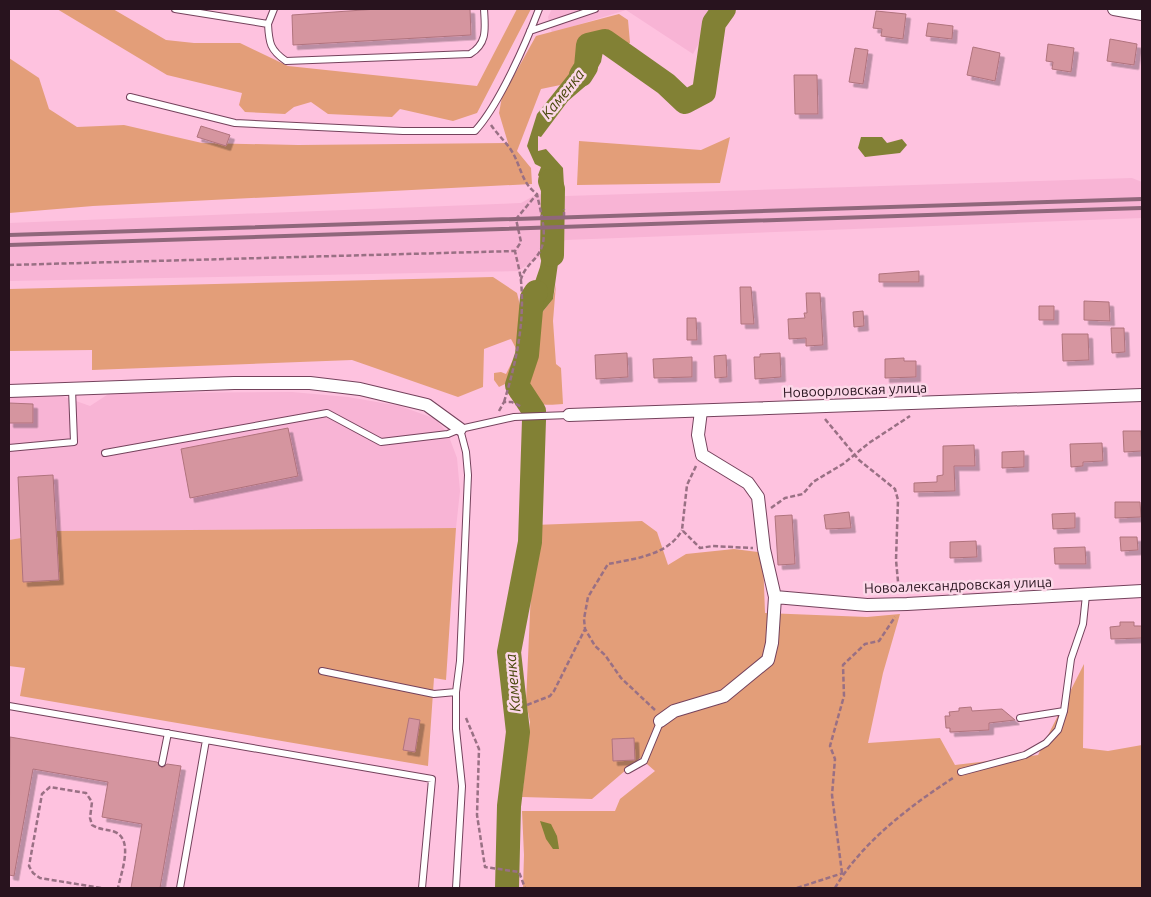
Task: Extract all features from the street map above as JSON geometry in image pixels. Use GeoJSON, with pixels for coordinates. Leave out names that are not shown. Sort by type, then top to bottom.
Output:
{"type":"FeatureCollection","features":[{"type":"Feature","properties":{"kind":"street"},"geometry":{"type":"LineString","coordinates":[[1114,9],[1142,14]]}},
{"type":"Feature","properties":{"kind":"street"},"geometry":{"type":"LineString","coordinates":[[9,391],[234,383],[318,384],[360,389],[427,405],[460,429]]}},
{"type":"Feature","properties":{"kind":"street","name":"Новоорловская улица"},"geometry":{"type":"LineString","coordinates":[[569,414],[1142,395]]}},
{"type":"Feature","properties":{"kind":"street"},"geometry":{"type":"LineString","coordinates":[[701,411],[698,435],[702,455],[748,483],[758,497],[764,548],[775,597]]}},
{"type":"Feature","properties":{"kind":"street","name":"Новоалександровская улица"},"geometry":{"type":"LineString","coordinates":[[775,597],[867,605],[1142,591]]}},
{"type":"Feature","properties":{"kind":"street"},"geometry":{"type":"LineString","coordinates":[[724,696],[768,660]]}},
{"type":"Feature","properties":{"kind":"lane"},"geometry":{"type":"LineString","coordinates":[[175,9],[268,24]]}},
{"type":"Feature","properties":{"kind":"lane"},"geometry":{"type":"LineString","coordinates":[[274,9],[268,24],[269,41],[275,54],[286,61],[470,54],[480,48],[485,37],[484,9]]}},
{"type":"Feature","properties":{"kind":"lane"},"geometry":{"type":"LineString","coordinates":[[130,97],[235,123],[403,131],[475,131],[486,119],[530,30],[538,9]]}},
{"type":"Feature","properties":{"kind":"lane"},"geometry":{"type":"LineString","coordinates":[[530,30],[595,9]]}},
{"type":"Feature","properties":{"kind":"lane"},"geometry":{"type":"LineString","coordinates":[[9,448],[74,442],[72,389]]}},
{"type":"Feature","properties":{"kind":"lane"},"geometry":{"type":"LineString","coordinates":[[105,453],[327,413],[381,442],[448,434],[460,429],[514,417],[569,414]]}},
{"type":"Feature","properties":{"kind":"lane"},"geometry":{"type":"LineString","coordinates":[[456,888],[462,786],[456,729],[456,692],[460,661],[468,475],[466,452],[460,429]]}},
{"type":"Feature","properties":{"kind":"lane"},"geometry":{"type":"LineString","coordinates":[[961,772],[1025,755],[1046,743],[1058,730],[1064,712],[1071,659],[1083,624],[1086,595]]}},
{"type":"Feature","properties":{"kind":"lane"},"geometry":{"type":"LineString","coordinates":[[768,660],[772,643],[775,597]]}},
{"type":"Feature","properties":{"kind":"lane"},"geometry":{"type":"LineString","coordinates":[[322,671],[434,694],[456,692]]}},
{"type":"Feature","properties":{"kind":"lane"},"geometry":{"type":"LineString","coordinates":[[628,770],[644,761],[660,721],[674,711],[724,696]]}},
{"type":"Feature","properties":{"kind":"lane"},"geometry":{"type":"LineString","coordinates":[[9,706],[432,779],[422,888]]}},
{"type":"Feature","properties":{"kind":"lane"},"geometry":{"type":"LineString","coordinates":[[1020,718],[1064,712]]}},
{"type":"Feature","properties":{"kind":"lane"},"geometry":{"type":"LineString","coordinates":[[162,763],[168,733]]}},
{"type":"Feature","properties":{"kind":"lane"},"geometry":{"type":"LineString","coordinates":[[180,888],[206,740]]}},
{"type":"Feature","properties":{"kind":"path"},"geometry":{"type":"LineString","coordinates":[[486,119],[512,151],[527,185],[537,194],[543,220],[543,244],[541,250],[527,265],[521,280]]}},
{"type":"Feature","properties":{"kind":"path"},"geometry":{"type":"LineString","coordinates":[[504,402],[517,357],[521,328],[521,280],[515,251],[521,242],[516,219],[537,194]]}},
{"type":"Feature","properties":{"kind":"path"},"geometry":{"type":"LineString","coordinates":[[564,209],[564,217]]}},
{"type":"Feature","properties":{"kind":"path"},"geometry":{"type":"LineString","coordinates":[[9,265],[515,251]]}},
{"type":"Feature","properties":{"kind":"path"},"geometry":{"type":"LineString","coordinates":[[760,520],[766,511],[785,498],[803,494],[813,482],[913,414],[918,403]]}},
{"type":"Feature","properties":{"kind":"path"},"geometry":{"type":"LineString","coordinates":[[816,406],[854,455],[875,474],[895,488],[898,500],[896,560],[902,604],[879,640],[865,644],[843,665],[844,696],[830,746],[835,759],[832,795],[843,873]]}},
{"type":"Feature","properties":{"kind":"path"},"geometry":{"type":"LineString","coordinates":[[660,721],[654,709],[621,678],[595,646],[585,629],[584,619],[588,597],[608,564],[654,552],[676,542],[682,530],[687,486],[702,455]]}},
{"type":"Feature","properties":{"kind":"path"},"geometry":{"type":"LineString","coordinates":[[682,530],[700,548],[713,546],[764,548]]}},
{"type":"Feature","properties":{"kind":"path"},"geometry":{"type":"LineString","coordinates":[[527,704],[550,696],[554,692],[585,629]]}},
{"type":"Feature","properties":{"kind":"path"},"geometry":{"type":"LineString","coordinates":[[466,717],[479,749],[478,815],[485,867],[519,872],[525,888]]}},
{"type":"Feature","properties":{"kind":"path"},"geometry":{"type":"LineString","coordinates":[[835,888],[843,873],[859,853],[927,794],[961,772]]}},
{"type":"Feature","properties":{"kind":"path"},"geometry":{"type":"LineString","coordinates":[[101,888],[40,878],[33,873],[29,866],[42,794],[50,787],[86,793],[92,802],[90,818],[92,825],[99,830],[115,832],[123,838],[125,845],[118,888]]}},
{"type":"Feature","properties":{"kind":"path"},"geometry":{"type":"LineString","coordinates":[[797,888],[843,873]]}},
{"type":"Feature","properties":{"kind":"shaded area"},"geometry":{"type":"Polygon","coordinates":[[[57,9],[113,9],[166,40],[194,43],[240,43],[288,66],[477,86],[517,9],[531,9],[477,113],[453,121],[400,109],[392,117],[328,114],[311,102],[294,107],[285,114],[245,112],[239,105],[242,93],[167,75],[57,9]]]}},
{"type":"Feature","properties":{"kind":"shaded area"},"geometry":{"type":"Polygon","coordinates":[[[552,9],[717,9],[693,54],[626,10],[552,33],[548,17],[552,9]]]}},
{"type":"Feature","properties":{"kind":"shaded area"},"geometry":{"type":"Polygon","coordinates":[[[619,14],[628,20],[630,43],[593,58],[570,83],[541,89],[517,151],[531,168],[532,184],[93,206],[9,213],[9,58],[39,78],[49,109],[77,127],[124,125],[202,143],[298,145],[508,143],[499,113],[502,97],[536,36],[619,14]]]}},
{"type":"Feature","properties":{"kind":"shaded area"},"geometry":{"type":"Polygon","coordinates":[[[730,137],[720,183],[577,185],[579,141],[701,150],[730,137]]]}},
{"type":"Feature","properties":{"kind":"shaded area"},"geometry":{"type":"Polygon","coordinates":[[[1132,178],[1142,182],[1142,218],[565,240],[518,271],[9,281],[9,223],[521,203],[537,194],[566,196],[1132,178]]]}},
{"type":"Feature","properties":{"kind":"shaded area"},"geometry":{"type":"Polygon","coordinates":[[[493,277],[517,293],[524,322],[531,326],[553,299],[556,284],[553,321],[556,364],[561,368],[563,404],[548,405],[534,402],[526,395],[511,398],[505,384],[499,387],[494,380],[494,373],[501,372],[506,374],[512,362],[520,356],[511,339],[484,349],[483,387],[458,397],[352,360],[92,370],[92,350],[9,351],[9,289],[493,277]]]}},
{"type":"Feature","properties":{"kind":"shaded area"},"geometry":{"type":"Polygon","coordinates":[[[292,392],[348,397],[400,406],[436,419],[448,434],[457,458],[460,491],[456,528],[57,531],[59,580],[21,538],[9,540],[9,396],[62,396],[90,406],[110,393],[292,392]]]}},
{"type":"Feature","properties":{"kind":"shaded area"},"geometry":{"type":"Polygon","coordinates":[[[642,521],[657,532],[668,565],[686,554],[734,549],[758,552],[763,559],[765,613],[867,617],[900,614],[883,673],[868,743],[940,738],[955,765],[1038,755],[1084,664],[1083,748],[1108,751],[1142,745],[1142,888],[523,888],[522,811],[615,811],[620,799],[655,771],[640,758],[592,799],[522,797],[530,722],[526,702],[534,525],[642,521]]]}},
{"type":"Feature","properties":{"kind":"shaded area"},"geometry":{"type":"Polygon","coordinates":[[[456,528],[446,680],[434,678],[428,766],[20,696],[25,668],[9,666],[9,540],[21,538],[59,580],[57,531],[456,528]]]}},
{"type":"Feature","properties":{"kind":"water"},"geometry":{"type":"Polygon","coordinates":[[[605,41],[601,62],[589,83],[568,101],[541,137],[538,136],[538,151],[546,149],[563,168],[564,186],[559,198],[560,209],[558,215],[547,213],[544,205],[547,193],[538,175],[541,167],[535,164],[527,146],[537,114],[569,74],[588,45],[605,41]]]}},
{"type":"Feature","properties":{"kind":"water"},"geometry":{"type":"Polygon","coordinates":[[[861,137],[882,137],[887,143],[902,139],[907,145],[900,153],[865,157],[858,148],[861,137]]]}},
{"type":"Feature","properties":{"kind":"water"},"geometry":{"type":"Polygon","coordinates":[[[555,222],[555,237],[561,242],[553,299],[531,326],[524,314],[540,267],[548,224],[555,222]]]}},
{"type":"Feature","properties":{"kind":"water"},"geometry":{"type":"Polygon","coordinates":[[[540,821],[551,824],[557,836],[559,849],[553,849],[546,839],[540,821]]]}},
{"type":"Feature","properties":{"kind":"building"},"geometry":{"type":"Polygon","coordinates":[[[377,9],[470,9],[471,35],[293,45],[292,15],[377,9]]]}},
{"type":"Feature","properties":{"kind":"building"},"geometry":{"type":"Polygon","coordinates":[[[876,11],[906,14],[903,39],[881,36],[882,29],[873,28],[876,11]]]}},
{"type":"Feature","properties":{"kind":"building"},"geometry":{"type":"Polygon","coordinates":[[[928,23],[953,26],[952,39],[926,36],[928,23]]]}},
{"type":"Feature","properties":{"kind":"building"},"geometry":{"type":"Polygon","coordinates":[[[1110,39],[1137,44],[1134,65],[1107,61],[1110,39]]]}},
{"type":"Feature","properties":{"kind":"building"},"geometry":{"type":"Polygon","coordinates":[[[1048,44],[1074,48],[1071,72],[1052,69],[1053,62],[1046,61],[1048,44]]]}},
{"type":"Feature","properties":{"kind":"building"},"geometry":{"type":"Polygon","coordinates":[[[973,47],[1000,53],[995,81],[967,75],[973,47]]]}},
{"type":"Feature","properties":{"kind":"building"},"geometry":{"type":"Polygon","coordinates":[[[855,48],[868,50],[863,84],[849,82],[855,48]]]}},
{"type":"Feature","properties":{"kind":"building"},"geometry":{"type":"Polygon","coordinates":[[[794,75],[817,75],[818,114],[795,114],[794,75]]]}},
{"type":"Feature","properties":{"kind":"building"},"geometry":{"type":"Polygon","coordinates":[[[201,126],[230,135],[226,146],[197,137],[201,126]]]}},
{"type":"Feature","properties":{"kind":"building"},"geometry":{"type":"Polygon","coordinates":[[[919,271],[919,282],[879,282],[879,274],[919,271]]]}},
{"type":"Feature","properties":{"kind":"building"},"geometry":{"type":"Polygon","coordinates":[[[740,287],[751,287],[754,324],[741,324],[740,287]]]}},
{"type":"Feature","properties":{"kind":"building"},"geometry":{"type":"Polygon","coordinates":[[[806,293],[820,293],[823,345],[806,346],[806,338],[789,339],[788,319],[805,318],[804,313],[807,313],[806,293]]]}},
{"type":"Feature","properties":{"kind":"building"},"geometry":{"type":"Polygon","coordinates":[[[1084,301],[1109,302],[1110,321],[1084,320],[1084,301]]]}},
{"type":"Feature","properties":{"kind":"building"},"geometry":{"type":"Polygon","coordinates":[[[1039,306],[1054,306],[1054,320],[1039,320],[1039,306]]]}},
{"type":"Feature","properties":{"kind":"building"},"geometry":{"type":"Polygon","coordinates":[[[863,311],[864,326],[854,327],[853,312],[863,311]]]}},
{"type":"Feature","properties":{"kind":"building"},"geometry":{"type":"Polygon","coordinates":[[[687,318],[696,318],[697,340],[687,340],[687,318]]]}},
{"type":"Feature","properties":{"kind":"building"},"geometry":{"type":"Polygon","coordinates":[[[1111,328],[1124,328],[1125,352],[1112,353],[1111,328]]]}},
{"type":"Feature","properties":{"kind":"building"},"geometry":{"type":"Polygon","coordinates":[[[1062,334],[1088,334],[1089,360],[1063,361],[1062,334]]]}},
{"type":"Feature","properties":{"kind":"building"},"geometry":{"type":"Polygon","coordinates":[[[627,353],[628,377],[596,379],[595,355],[627,353]]]}},
{"type":"Feature","properties":{"kind":"building"},"geometry":{"type":"Polygon","coordinates":[[[780,353],[781,377],[755,379],[754,357],[760,357],[760,354],[780,353]]]}},
{"type":"Feature","properties":{"kind":"building"},"geometry":{"type":"Polygon","coordinates":[[[726,355],[727,377],[715,378],[714,356],[726,355]]]}},
{"type":"Feature","properties":{"kind":"building"},"geometry":{"type":"Polygon","coordinates":[[[692,357],[692,377],[654,378],[653,359],[692,357]]]}},
{"type":"Feature","properties":{"kind":"building"},"geometry":{"type":"Polygon","coordinates":[[[904,358],[904,361],[916,361],[916,377],[885,378],[885,359],[904,358]]]}},
{"type":"Feature","properties":{"kind":"building"},"geometry":{"type":"Polygon","coordinates":[[[9,403],[33,404],[33,423],[9,423],[9,403]]]}},
{"type":"Feature","properties":{"kind":"building"},"geometry":{"type":"Polygon","coordinates":[[[288,428],[298,476],[190,498],[181,449],[288,428]]]}},
{"type":"Feature","properties":{"kind":"building"},"geometry":{"type":"Polygon","coordinates":[[[1123,431],[1141,431],[1142,451],[1124,452],[1123,431]]]}},
{"type":"Feature","properties":{"kind":"building"},"geometry":{"type":"Polygon","coordinates":[[[1102,443],[1103,461],[1083,462],[1083,466],[1071,467],[1070,444],[1102,443]]]}},
{"type":"Feature","properties":{"kind":"building"},"geometry":{"type":"Polygon","coordinates":[[[974,445],[975,466],[954,466],[955,491],[914,492],[914,483],[937,482],[937,476],[943,475],[943,446],[974,445]]]}},
{"type":"Feature","properties":{"kind":"building"},"geometry":{"type":"Polygon","coordinates":[[[1024,451],[1024,467],[1002,468],[1002,452],[1024,451]]]}},
{"type":"Feature","properties":{"kind":"building"},"geometry":{"type":"Polygon","coordinates":[[[53,475],[59,580],[23,582],[18,477],[53,475]]]}},
{"type":"Feature","properties":{"kind":"building"},"geometry":{"type":"Polygon","coordinates":[[[1115,502],[1140,502],[1141,517],[1115,518],[1115,502]]]}},
{"type":"Feature","properties":{"kind":"building"},"geometry":{"type":"Polygon","coordinates":[[[849,512],[851,528],[826,529],[824,515],[849,512]]]}},
{"type":"Feature","properties":{"kind":"building"},"geometry":{"type":"Polygon","coordinates":[[[1075,513],[1075,528],[1053,529],[1052,514],[1075,513]]]}},
{"type":"Feature","properties":{"kind":"building"},"geometry":{"type":"Polygon","coordinates":[[[792,515],[795,564],[778,565],[775,516],[792,515]]]}},
{"type":"Feature","properties":{"kind":"building"},"geometry":{"type":"Polygon","coordinates":[[[1120,537],[1137,537],[1138,550],[1121,551],[1120,537]]]}},
{"type":"Feature","properties":{"kind":"building"},"geometry":{"type":"Polygon","coordinates":[[[976,541],[977,557],[950,558],[950,542],[976,541]]]}},
{"type":"Feature","properties":{"kind":"building"},"geometry":{"type":"Polygon","coordinates":[[[1085,547],[1086,564],[1055,564],[1054,548],[1085,547]]]}},
{"type":"Feature","properties":{"kind":"building"},"geometry":{"type":"Polygon","coordinates":[[[1120,622],[1134,622],[1134,626],[1142,626],[1142,638],[1111,639],[1110,627],[1120,626],[1120,622]]]}},
{"type":"Feature","properties":{"kind":"building"},"geometry":{"type":"Polygon","coordinates":[[[971,707],[972,711],[1002,709],[1015,720],[989,723],[989,730],[950,732],[950,728],[946,728],[945,716],[950,716],[949,712],[959,711],[959,708],[971,707]]]}},
{"type":"Feature","properties":{"kind":"building"},"geometry":{"type":"Polygon","coordinates":[[[409,718],[420,720],[415,752],[403,750],[409,718]]]}},
{"type":"Feature","properties":{"kind":"building"},"geometry":{"type":"Polygon","coordinates":[[[10,737],[157,762],[162,768],[167,764],[181,766],[160,888],[131,888],[142,824],[102,817],[108,782],[33,769],[14,876],[9,875],[10,737]]]}},
{"type":"Feature","properties":{"kind":"building"},"geometry":{"type":"Polygon","coordinates":[[[634,738],[635,760],[613,761],[612,739],[634,738]]]}},
{"type":"Feature","properties":{"kind":"waterway","name":"Каменка"},"geometry":{"type":"LineString","coordinates":[[581,75],[586,67],[588,45],[605,41],[666,84],[685,102],[704,92],[714,23],[724,9]]}},
{"type":"Feature","properties":{"kind":"waterway","name":"Каменка"},"geometry":{"type":"LineString","coordinates":[[550,181],[553,189],[552,255]]}},
{"type":"Feature","properties":{"kind":"waterway","name":"Каменка"},"geometry":{"type":"LineString","coordinates":[[534,411],[517,385],[527,355],[532,298],[536,292]]}},
{"type":"Feature","properties":{"kind":"waterway","name":"Каменка"},"geometry":{"type":"LineString","coordinates":[[507,888],[509,806],[518,732],[509,652],[530,542],[534,420]]}},
{"type":"Feature","properties":{"kind":"railway"},"geometry":{"type":"LineString","coordinates":[[9,235],[1142,199]]}},
{"type":"Feature","properties":{"kind":"railway"},"geometry":{"type":"LineString","coordinates":[[9,245],[1142,208]]}}]}
